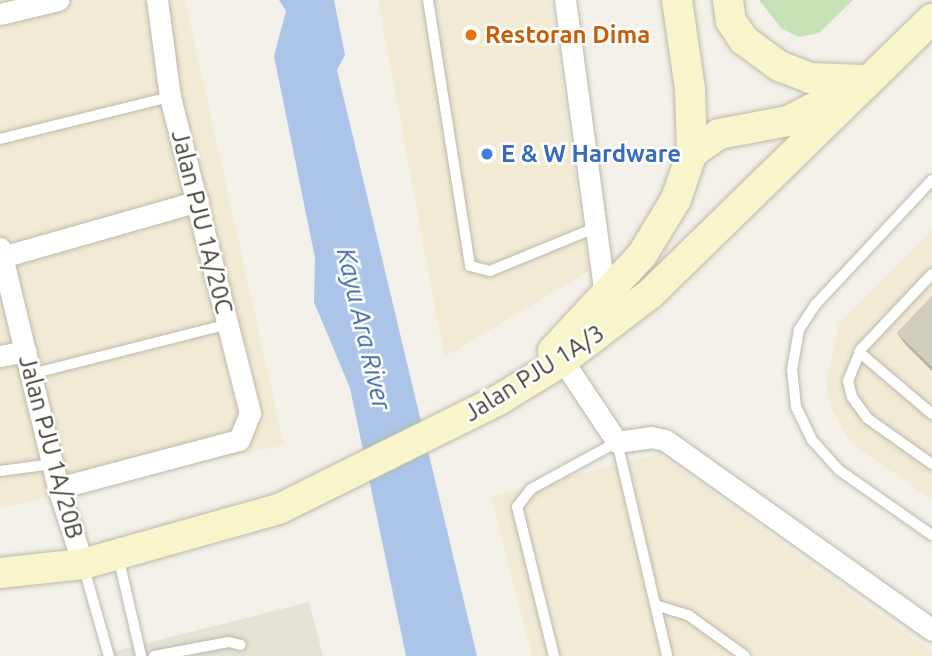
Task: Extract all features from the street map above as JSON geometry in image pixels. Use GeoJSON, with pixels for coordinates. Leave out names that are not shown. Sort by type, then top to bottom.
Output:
{"type":"FeatureCollection","features":[{"type":"Feature","properties":{"kind":"street"},"geometry":{"type":"LineString","coordinates":[[0,14],[58,0]]}},
{"type":"Feature","properties":{"kind":"street","name":"Jalan PJU 1A/20C"},"geometry":{"type":"LineString","coordinates":[[58,488],[239,440],[250,412],[170,97],[157,0]]}},
{"type":"Feature","properties":{"kind":"street","name":"Jalan PJU 1A/3"},"geometry":{"type":"LineString","coordinates":[[565,0],[606,294]]}},
{"type":"Feature","properties":{"kind":"street"},"geometry":{"type":"LineString","coordinates":[[677,0],[690,89],[692,153],[660,229],[559,355],[617,442],[651,437],[666,440],[932,630]]}},
{"type":"Feature","properties":{"kind":"street"},"geometry":{"type":"LineString","coordinates":[[728,0],[731,21],[744,40],[779,66],[810,78],[870,79]]}},
{"type":"Feature","properties":{"kind":"street","name":"Jalan PJU 1A/3"},"geometry":{"type":"LineString","coordinates":[[0,573],[83,564],[118,556],[279,509],[493,404],[519,388],[559,355],[650,294],[932,19]]}},
{"type":"Feature","properties":{"kind":"street"},"geometry":{"type":"LineString","coordinates":[[692,153],[719,134],[788,121],[870,79]]}},
{"type":"Feature","properties":{"kind":"street"},"geometry":{"type":"LineString","coordinates":[[1,252],[198,201]]}},
{"type":"Feature","properties":{"kind":"street","name":"Jalan PJU 1A/20B"},"geometry":{"type":"LineString","coordinates":[[1,252],[58,488],[83,564]]}},
{"type":"Feature","properties":{"kind":"street"},"geometry":{"type":"LineString","coordinates":[[0,356],[26,351]]}},
{"type":"Feature","properties":{"kind":"lane"},"geometry":{"type":"LineString","coordinates":[[428,0],[470,266],[490,271],[595,228]]}},
{"type":"Feature","properties":{"kind":"lane"},"geometry":{"type":"LineString","coordinates":[[0,139],[170,97]]}},
{"type":"Feature","properties":{"kind":"lane"},"geometry":{"type":"LineString","coordinates":[[932,180],[815,305],[799,330],[792,369],[796,407],[812,440],[839,470],[932,535]]}},
{"type":"Feature","properties":{"kind":"lane"},"geometry":{"type":"LineString","coordinates":[[932,274],[859,352],[848,381],[852,397],[867,418],[932,464]]}},
{"type":"Feature","properties":{"kind":"lane"},"geometry":{"type":"LineString","coordinates":[[31,374],[228,324]]}},
{"type":"Feature","properties":{"kind":"lane"},"geometry":{"type":"LineString","coordinates":[[859,352],[932,414]]}},
{"type":"Feature","properties":{"kind":"lane"},"geometry":{"type":"LineString","coordinates":[[554,656],[517,507],[531,489],[617,442],[667,656]]}},
{"type":"Feature","properties":{"kind":"lane"},"geometry":{"type":"LineString","coordinates":[[0,471],[52,464]]}},
{"type":"Feature","properties":{"kind":"lane"},"geometry":{"type":"LineString","coordinates":[[118,556],[141,656]]}},
{"type":"Feature","properties":{"kind":"lane"},"geometry":{"type":"LineString","coordinates":[[83,564],[109,656]]}},
{"type":"Feature","properties":{"kind":"lane"},"geometry":{"type":"LineString","coordinates":[[655,605],[688,615],[745,656]]}},
{"type":"Feature","properties":{"kind":"lane"},"geometry":{"type":"LineString","coordinates":[[154,656],[229,642],[241,645]]}},
{"type":"Feature","properties":{"kind":"shaded area"},"geometry":{"type":"Polygon","coordinates":[[[0,0],[185,0],[284,445],[0,508],[0,0]]]}},
{"type":"Feature","properties":{"kind":"shaded area"},"geometry":{"type":"Polygon","coordinates":[[[378,0],[550,0],[589,271],[444,357],[378,0]]]}},
{"type":"Feature","properties":{"kind":"shaded area"},"geometry":{"type":"Polygon","coordinates":[[[932,230],[932,500],[850,442],[830,406],[826,380],[839,324],[932,230]]]}},
{"type":"Feature","properties":{"kind":"shaded area"},"geometry":{"type":"Polygon","coordinates":[[[659,454],[932,652],[932,656],[532,656],[491,496],[659,454]]]}},
{"type":"Feature","properties":{"kind":"shaded area"},"geometry":{"type":"Polygon","coordinates":[[[309,602],[323,656],[96,656],[309,602]]]}},
{"type":"Feature","properties":{"kind":"green space"},"geometry":{"type":"Polygon","coordinates":[[[759,0],[853,0],[819,33],[800,37],[782,29],[759,0]]]}},
{"type":"Feature","properties":{"kind":"water","name":"Kayu Ara River"},"geometry":{"type":"Polygon","coordinates":[[[279,0],[334,0],[345,55],[337,70],[477,656],[406,656],[350,388],[314,302],[315,258],[274,56],[286,11],[279,0]]]}},
{"type":"Feature","properties":{"kind":"building"},"geometry":{"type":"Polygon","coordinates":[[[932,296],[932,367],[897,333],[932,296]]]}},
{"type":"Feature","properties":{"kind":"place","name":"Restoran Dima"},"geometry":{"type":"Point","coordinates":[471,35]}},
{"type":"Feature","properties":{"kind":"place","name":"E & W Hardware"},"geometry":{"type":"Point","coordinates":[487,154]}}]}
